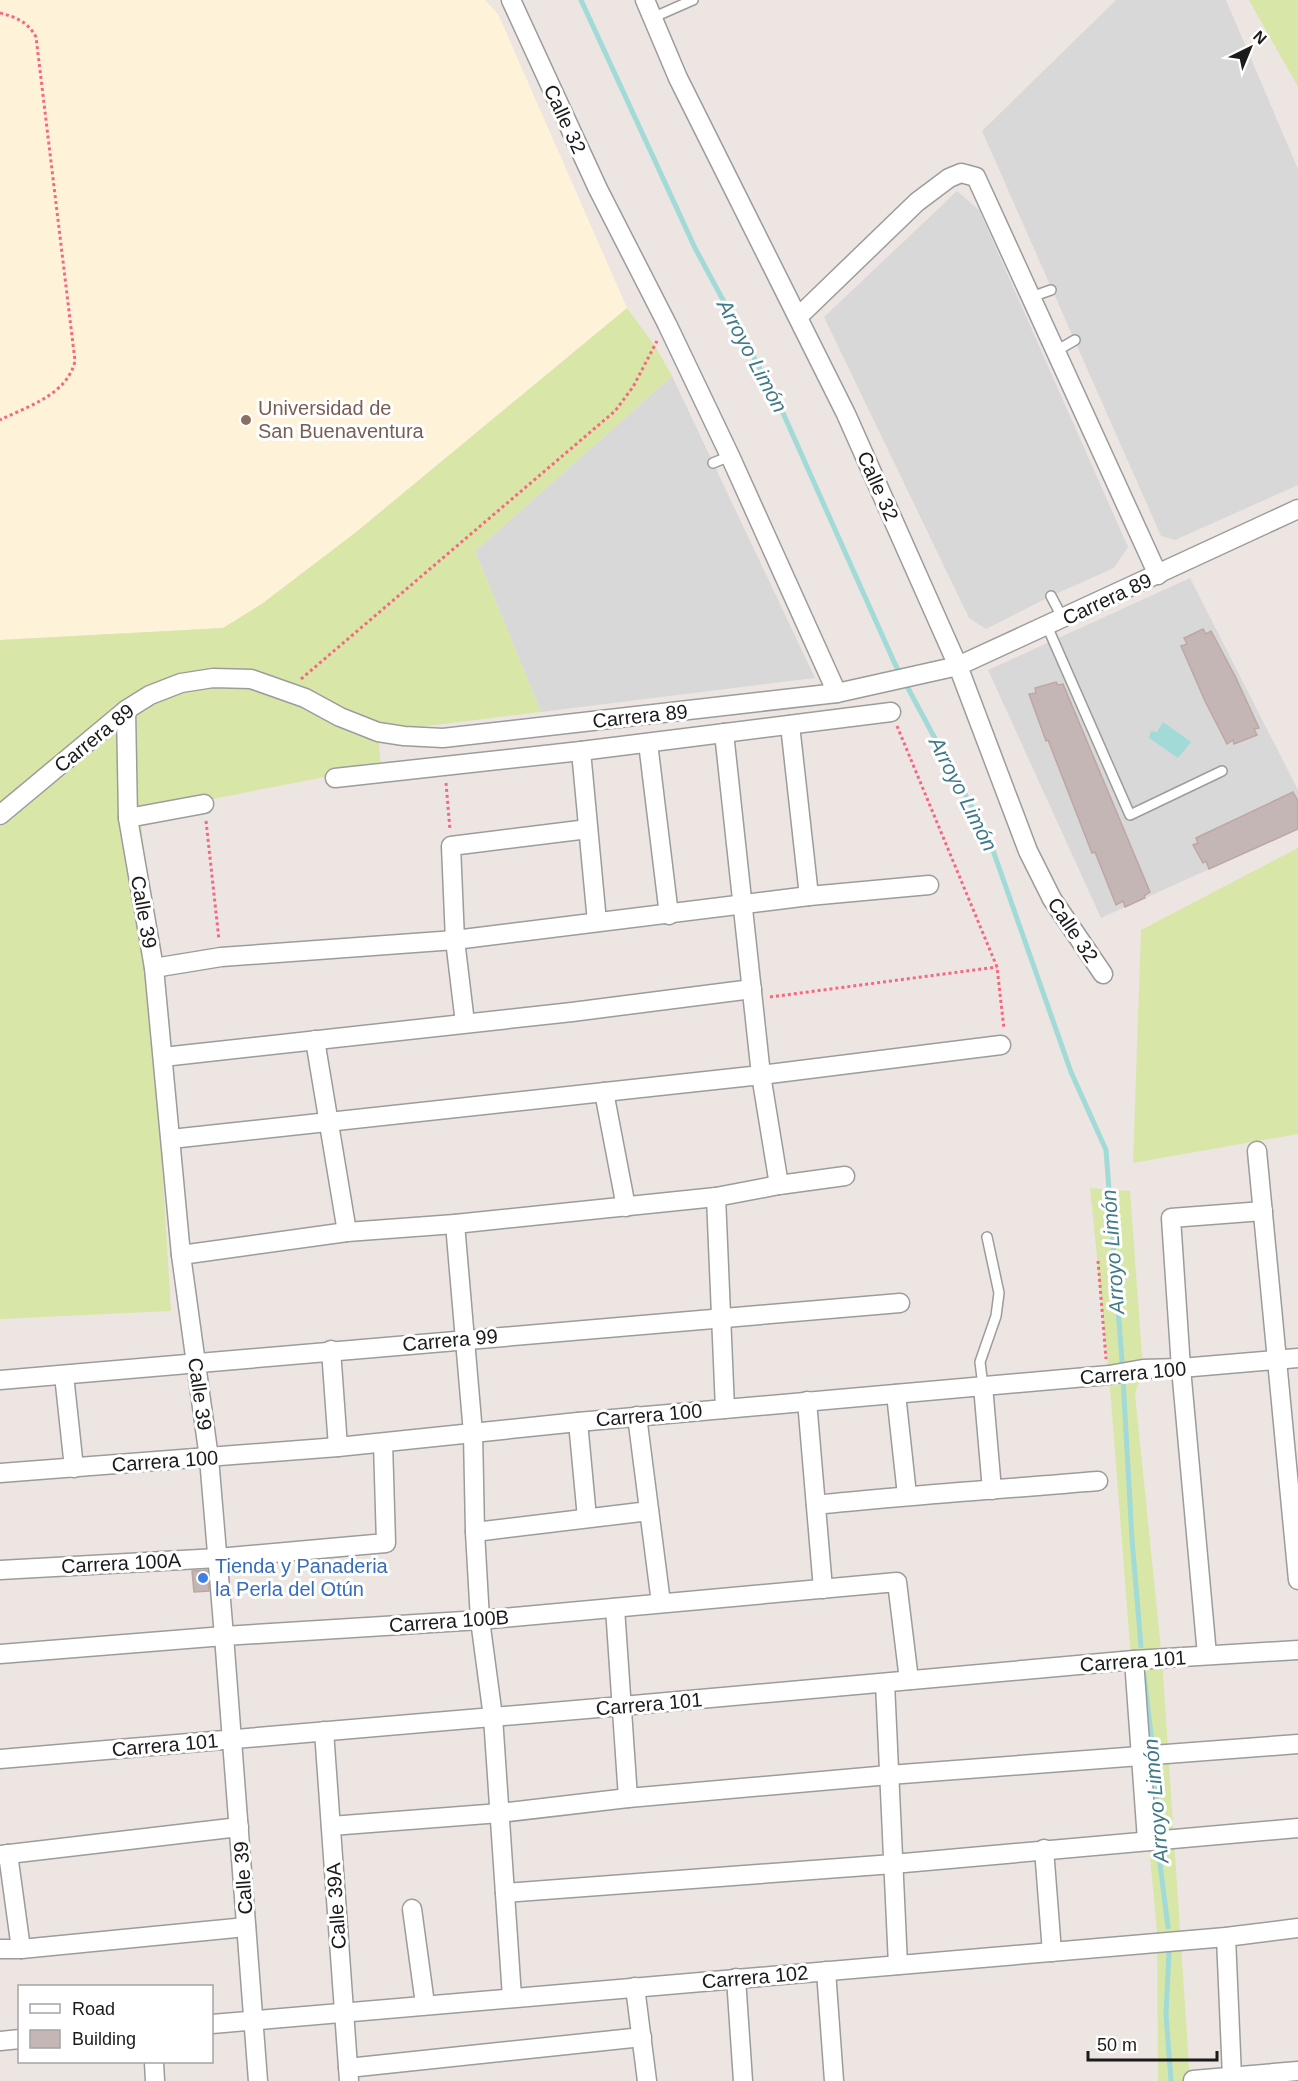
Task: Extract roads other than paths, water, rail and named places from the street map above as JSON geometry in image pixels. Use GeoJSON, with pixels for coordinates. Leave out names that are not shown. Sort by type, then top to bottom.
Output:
{"type":"FeatureCollection","features":[{"type":"Feature","properties":{"kind":"street","name":"Calle 32"},"geometry":{"type":"LineString","coordinates":[[511,0],[598,189],[730,456],[837,693]]}},
{"type":"Feature","properties":{"kind":"street","name":"Calle 32"},"geometry":{"type":"LineString","coordinates":[[645,0],[678,78],[846,414],[1028,851],[1052,899],[1102,974]]}},
{"type":"Feature","properties":{"kind":"street"},"geometry":{"type":"LineString","coordinates":[[798,317],[917,202],[949,178],[962,173],[976,177],[1158,574]]}},
{"type":"Feature","properties":{"kind":"street","name":"Carrera 89"},"geometry":{"type":"LineString","coordinates":[[0,815],[126,710],[150,695],[181,683],[213,678],[250,679],[305,698],[340,717],[378,732],[443,738],[858,690],[952,668],[1055,623],[1298,509]]}},
{"type":"Feature","properties":{"kind":"street","name":"Calle 39"},"geometry":{"type":"LineString","coordinates":[[126,710],[128,818],[154,968],[181,1255],[209,1458],[258,2081]]}},
{"type":"Feature","properties":{"kind":"street"},"geometry":{"type":"LineString","coordinates":[[335,778],[581,751],[891,712]]}},
{"type":"Feature","properties":{"kind":"street"},"geometry":{"type":"LineString","coordinates":[[790,725],[809,897]]}},
{"type":"Feature","properties":{"kind":"street"},"geometry":{"type":"LineString","coordinates":[[724,733],[761,1075],[779,1185]]}},
{"type":"Feature","properties":{"kind":"street"},"geometry":{"type":"LineString","coordinates":[[648,743],[669,915]]}},
{"type":"Feature","properties":{"kind":"street"},"geometry":{"type":"LineString","coordinates":[[581,751],[597,922]]}},
{"type":"Feature","properties":{"kind":"street"},"geometry":{"type":"LineString","coordinates":[[128,818],[204,804]]}},
{"type":"Feature","properties":{"kind":"street"},"geometry":{"type":"LineString","coordinates":[[465,1023],[455,940],[451,846],[588,829]]}},
{"type":"Feature","properties":{"kind":"street"},"geometry":{"type":"LineString","coordinates":[[154,968],[221,957],[455,940],[809,897],[929,885]]}},
{"type":"Feature","properties":{"kind":"street"},"geometry":{"type":"LineString","coordinates":[[163,1056],[752,994]]}},
{"type":"Feature","properties":{"kind":"street"},"geometry":{"type":"LineString","coordinates":[[315,1040],[347,1232]]}},
{"type":"Feature","properties":{"kind":"street"},"geometry":{"type":"LineString","coordinates":[[171,1139],[761,1075],[1001,1045]]}},
{"type":"Feature","properties":{"kind":"street"},"geometry":{"type":"LineString","coordinates":[[604,1092],[626,1207]]}},
{"type":"Feature","properties":{"kind":"street"},"geometry":{"type":"LineString","coordinates":[[1257,1151],[1298,1573]]}},
{"type":"Feature","properties":{"kind":"street"},"geometry":{"type":"LineString","coordinates":[[181,1255],[347,1232],[455,1224],[716,1197],[845,1176]]}},
{"type":"Feature","properties":{"kind":"street"},"geometry":{"type":"LineString","coordinates":[[716,1197],[725,1409]]}},
{"type":"Feature","properties":{"kind":"street"},"geometry":{"type":"LineString","coordinates":[[1207,1655],[1171,1218],[1263,1211]]}},
{"type":"Feature","properties":{"kind":"street"},"geometry":{"type":"LineString","coordinates":[[455,1224],[473,1432],[480,1620],[493,1717],[512,1997]]}},
{"type":"Feature","properties":{"kind":"street","name":"Carrera 99"},"geometry":{"type":"LineString","coordinates":[[0,1380],[900,1303]]}},
{"type":"Feature","properties":{"kind":"street"},"geometry":{"type":"LineString","coordinates":[[331,1350],[338,1447]]}},
{"type":"Feature","properties":{"kind":"street","name":"Carrera 100"},"geometry":{"type":"LineString","coordinates":[[0,1473],[338,1447],[637,1416],[1298,1358]]}},
{"type":"Feature","properties":{"kind":"street"},"geometry":{"type":"LineString","coordinates":[[64,1376],[74,1468]]}},
{"type":"Feature","properties":{"kind":"street"},"geometry":{"type":"LineString","coordinates":[[983,1386],[992,1490]]}},
{"type":"Feature","properties":{"kind":"street"},"geometry":{"type":"LineString","coordinates":[[896,1394],[907,1495]]}},
{"type":"Feature","properties":{"kind":"street"},"geometry":{"type":"LineString","coordinates":[[807,1401],[824,1589]]}},
{"type":"Feature","properties":{"kind":"street"},"geometry":{"type":"LineString","coordinates":[[637,1416],[661,1603]]}},
{"type":"Feature","properties":{"kind":"street"},"geometry":{"type":"LineString","coordinates":[[578,1422],[587,1518]]}},
{"type":"Feature","properties":{"kind":"street","name":"Carrera 100A"},"geometry":{"type":"LineString","coordinates":[[0,1569],[218,1558],[386,1543],[382,1443]]}},
{"type":"Feature","properties":{"kind":"street"},"geometry":{"type":"LineString","coordinates":[[816,1505],[907,1495],[1098,1481]]}},
{"type":"Feature","properties":{"kind":"street"},"geometry":{"type":"LineString","coordinates":[[475,1532],[649,1511]]}},
{"type":"Feature","properties":{"kind":"street","name":"Carrera 100B"},"geometry":{"type":"LineString","coordinates":[[0,1654],[224,1636],[480,1620],[897,1582],[909,1680]]}},
{"type":"Feature","properties":{"kind":"street"},"geometry":{"type":"LineString","coordinates":[[615,1608],[628,1798]]}},
{"type":"Feature","properties":{"kind":"street","name":"Carrera 101"},"geometry":{"type":"LineString","coordinates":[[0,1759],[885,1683],[1134,1659],[1298,1650]]}},
{"type":"Feature","properties":{"kind":"street"},"geometry":{"type":"LineString","coordinates":[[1134,1659],[1150,1756],[1149,1840]]}},
{"type":"Feature","properties":{"kind":"street"},"geometry":{"type":"LineString","coordinates":[[885,1683],[898,1965]]}},
{"type":"Feature","properties":{"kind":"street","name":"Calle 39A"},"geometry":{"type":"LineString","coordinates":[[324,1731],[349,2074]]}},
{"type":"Feature","properties":{"kind":"street"},"geometry":{"type":"LineString","coordinates":[[331,1826],[500,1813],[628,1798],[889,1775],[1298,1744]]}},
{"type":"Feature","properties":{"kind":"street"},"geometry":{"type":"LineString","coordinates":[[21,1949],[4,1855],[239,1827]]}},
{"type":"Feature","properties":{"kind":"street"},"geometry":{"type":"LineString","coordinates":[[505,1893],[893,1864],[1298,1828]]}},
{"type":"Feature","properties":{"kind":"street"},"geometry":{"type":"LineString","coordinates":[[1044,1849],[1052,1952]]}},
{"type":"Feature","properties":{"kind":"street"},"geometry":{"type":"LineString","coordinates":[[412,1909],[425,2004]]}},
{"type":"Feature","properties":{"kind":"street"},"geometry":{"type":"LineString","coordinates":[[0,1949],[21,1949],[246,1927]]}},
{"type":"Feature","properties":{"kind":"street","name":"Carrera 102"},"geometry":{"type":"LineString","coordinates":[[213,2024],[1226,1937],[1298,1928]]}},
{"type":"Feature","properties":{"kind":"street"},"geometry":{"type":"LineString","coordinates":[[1226,1937],[1232,2076]]}},
{"type":"Feature","properties":{"kind":"street"},"geometry":{"type":"LineString","coordinates":[[826,1971],[834,2081]]}},
{"type":"Feature","properties":{"kind":"street"},"geometry":{"type":"LineString","coordinates":[[736,1978],[743,2081]]}},
{"type":"Feature","properties":{"kind":"street"},"geometry":{"type":"LineString","coordinates":[[635,1987],[647,2081]]}},
{"type":"Feature","properties":{"kind":"street"},"geometry":{"type":"LineString","coordinates":[[349,2074],[642,2037]]}},
{"type":"Feature","properties":{"kind":"street"},"geometry":{"type":"LineString","coordinates":[[0,2041],[18,2039]]}},
{"type":"Feature","properties":{"kind":"street"},"geometry":{"type":"LineString","coordinates":[[154,2063],[155,2081]]}},
{"type":"Feature","properties":{"kind":"street"},"geometry":{"type":"LineString","coordinates":[[1193,2080],[1298,2071]]}},
{"type":"Feature","properties":{"kind":"lane"},"geometry":{"type":"LineString","coordinates":[[652,18],[693,0]]}},
{"type":"Feature","properties":{"kind":"lane"},"geometry":{"type":"LineString","coordinates":[[1031,297],[1051,290]]}},
{"type":"Feature","properties":{"kind":"lane"},"geometry":{"type":"LineString","coordinates":[[1056,351],[1075,340]]}},
{"type":"Feature","properties":{"kind":"lane"},"geometry":{"type":"LineString","coordinates":[[713,463],[730,456]]}},
{"type":"Feature","properties":{"kind":"lane"},"geometry":{"type":"LineString","coordinates":[[1051,596],[1055,623],[1130,815],[1222,771]]}},
{"type":"Feature","properties":{"kind":"lane"},"geometry":{"type":"LineString","coordinates":[[983,1386],[980,1362],[996,1316],[999,1293],[987,1237]]}},
{"type":"Feature","properties":{"kind":"water"},"geometry":{"type":"Polygon","coordinates":[[[1163,722],[1191,742],[1178,758],[1149,738],[1151,731],[1157,732],[1163,722]]]}},
{"type":"Feature","properties":{"kind":"waterway","name":"Arroyo Limón"},"geometry":{"type":"LineString","coordinates":[[581,0],[695,248],[779,404],[895,664],[989,839],[1071,1072],[1106,1150],[1141,1646]]}},
{"type":"Feature","properties":{"kind":"waterway","name":"Arroyo Limón"},"geometry":{"type":"LineString","coordinates":[[1144,1674],[1155,1769],[1160,1864],[1168,1927]]}},
{"type":"Feature","properties":{"kind":"waterway","name":"Arroyo Limón"},"geometry":{"type":"LineString","coordinates":[[1169,1952],[1166,2014],[1171,2081]]}},
{"type":"Feature","properties":{"kind":"place","name":"Universidad de San Buenaventura"},"geometry":{"type":"Point","coordinates":[246,420]}},
{"type":"Feature","properties":{"kind":"place","name":"Tienda y Panaderia la Perla del Otún"},"geometry":{"type":"Point","coordinates":[203,1578]}}]}
